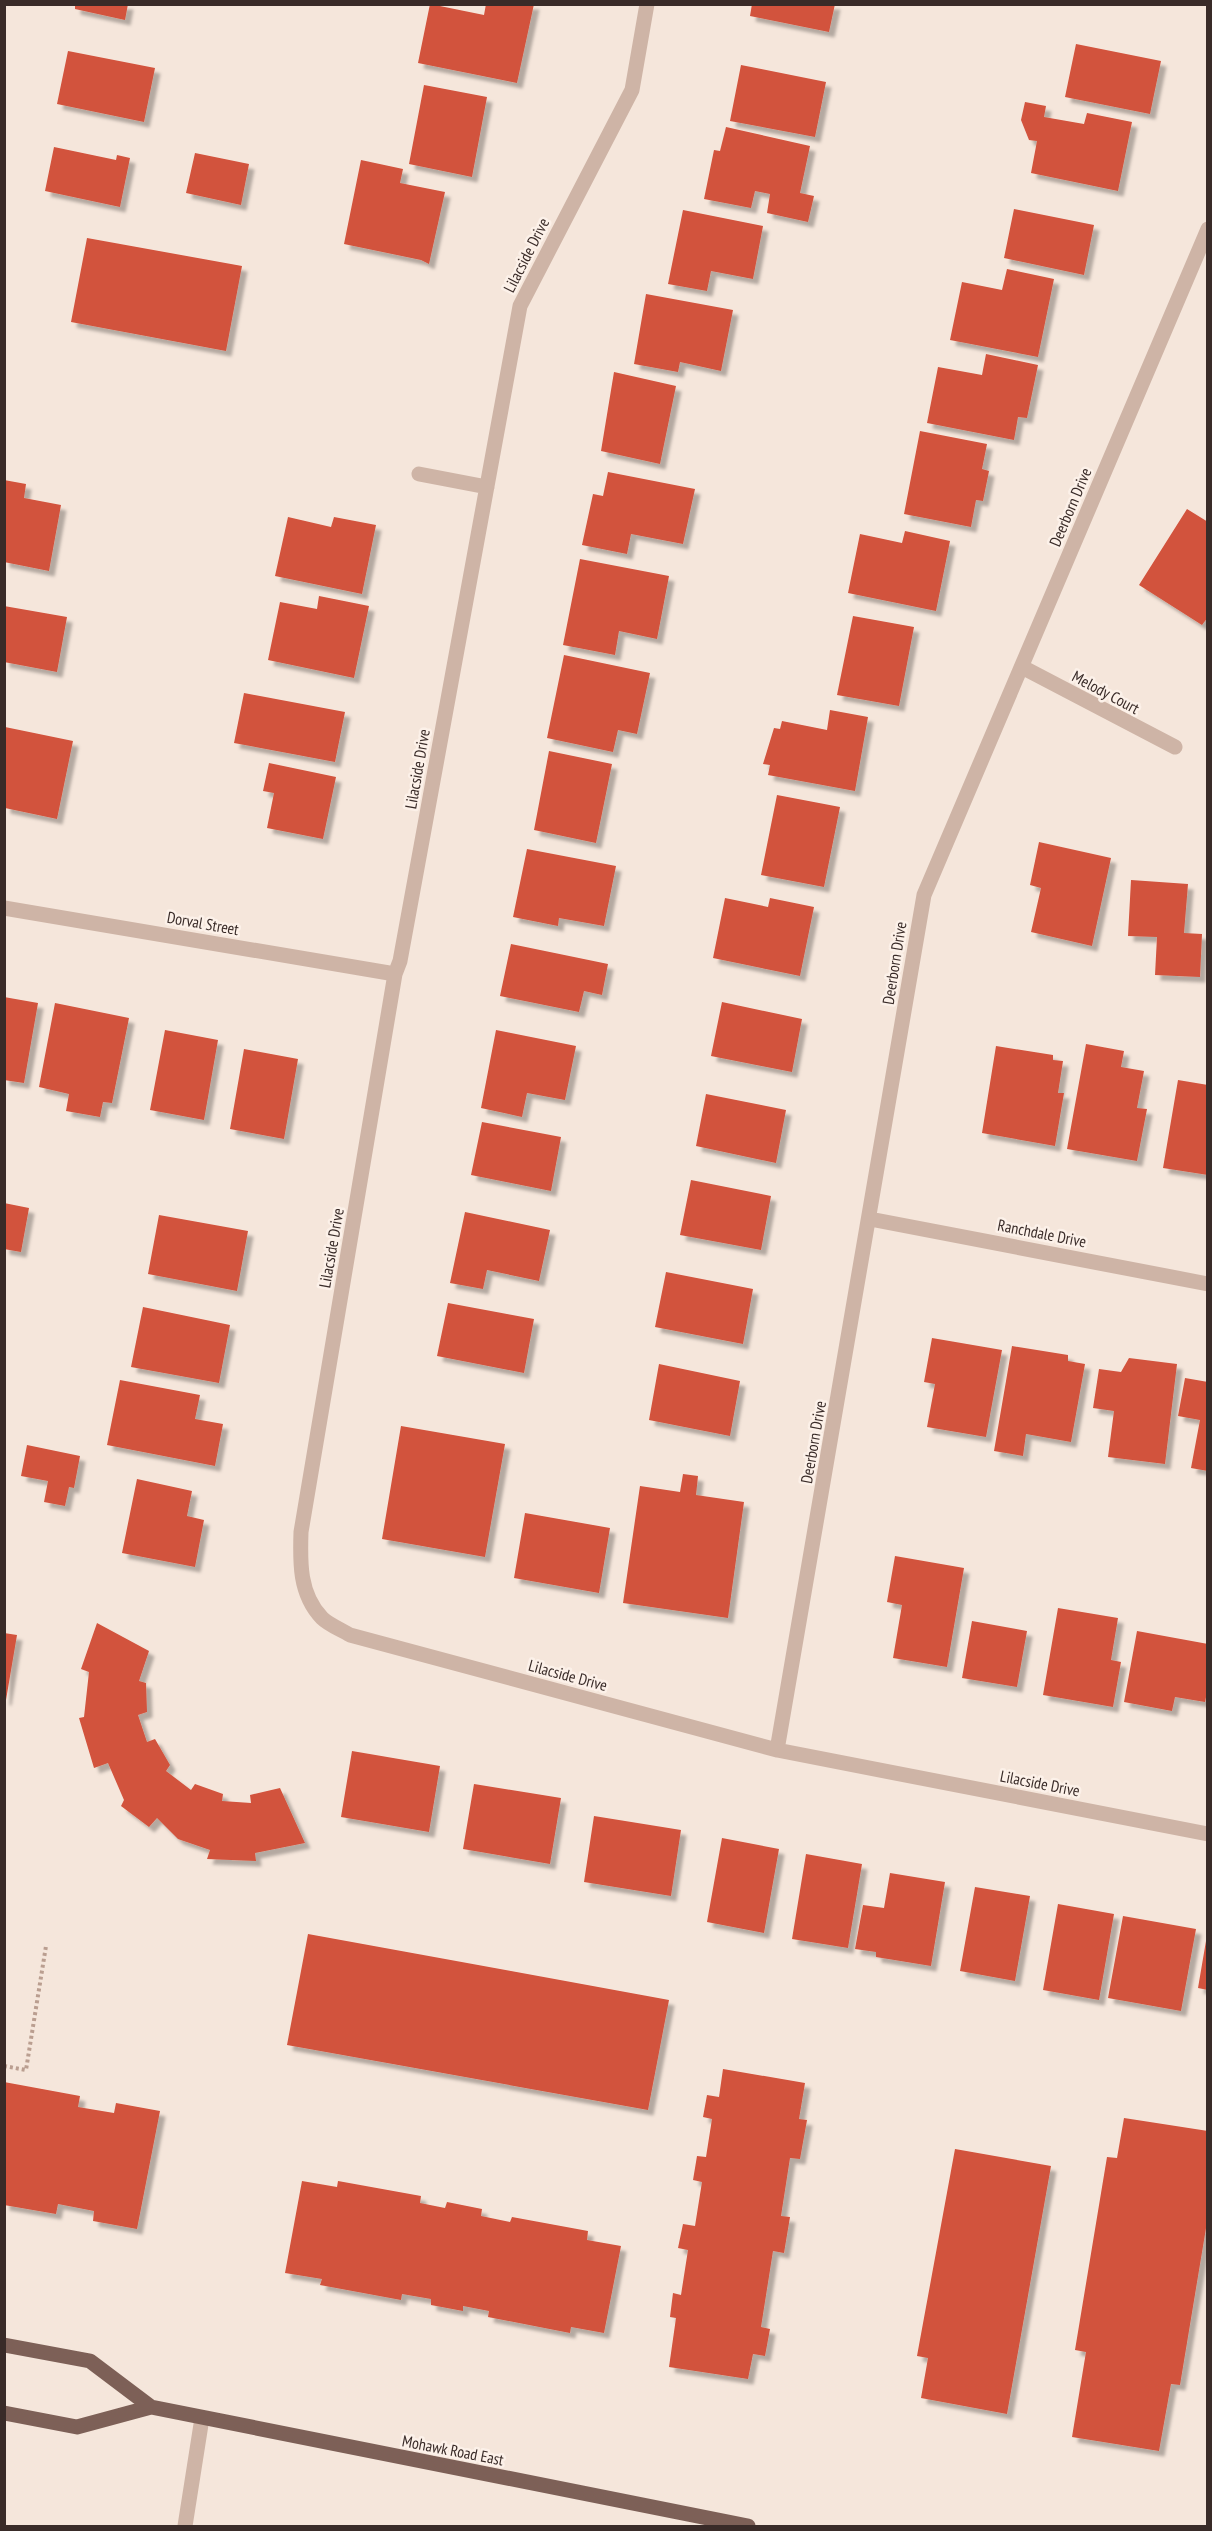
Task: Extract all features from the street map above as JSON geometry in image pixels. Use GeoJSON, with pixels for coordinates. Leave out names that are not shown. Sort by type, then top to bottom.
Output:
{"type":"FeatureCollection","features":[{"type":"Feature","properties":{"kind":"main road","name":"Mohawk Road East"},"geometry":{"type":"LineString","coordinates":[[4,2345],[90,2361],[151,2407],[748,2526]]}},
{"type":"Feature","properties":{"kind":"main road","name":"Mohawk Road East"},"geometry":{"type":"LineString","coordinates":[[4,2413],[77,2427],[151,2407]]}},
{"type":"Feature","properties":{"kind":"street","name":"Lilacside Drive"},"geometry":{"type":"LineString","coordinates":[[646,4],[632,90],[520,306],[402,950],[395,974],[302,1532],[300,1564],[305,1593],[322,1618],[350,1635],[777,1750],[1208,1834]]}},
{"type":"Feature","properties":{"kind":"street","name":"Deerborn Drive"},"geometry":{"type":"LineString","coordinates":[[777,1750],[924,895],[1208,229]]}},
{"type":"Feature","properties":{"kind":"street"},"geometry":{"type":"LineString","coordinates":[[419,474],[487,487]]}},
{"type":"Feature","properties":{"kind":"street","name":"Melody Court"},"geometry":{"type":"LineString","coordinates":[[1022,667],[1174,747]]}},
{"type":"Feature","properties":{"kind":"street","name":"Dorval Street"},"geometry":{"type":"LineString","coordinates":[[4,908],[395,974]]}},
{"type":"Feature","properties":{"kind":"street","name":"Ranchdale Drive"},"geometry":{"type":"LineString","coordinates":[[870,1219],[1208,1284]]}},
{"type":"Feature","properties":{"kind":"street"},"geometry":{"type":"LineString","coordinates":[[185,2526],[202,2418]]}},
{"type":"Feature","properties":{"kind":"path"},"geometry":{"type":"LineString","coordinates":[[4,2066],[26,2070],[46,1946]]}},
{"type":"Feature","properties":{"kind":"building"},"geometry":{"type":"Polygon","coordinates":[[[75,4],[128,4],[125,20],[75,9],[75,4]]]}},
{"type":"Feature","properties":{"kind":"building"},"geometry":{"type":"Polygon","coordinates":[[[430,4],[484,15],[486,4],[534,4],[517,83],[418,63],[430,4]]]}},
{"type":"Feature","properties":{"kind":"building"},"geometry":{"type":"Polygon","coordinates":[[[752,4],[835,4],[829,32],[750,16],[752,4]]]}},
{"type":"Feature","properties":{"kind":"building"},"geometry":{"type":"Polygon","coordinates":[[[1076,44],[1161,61],[1150,114],[1065,97],[1076,44]]]}},
{"type":"Feature","properties":{"kind":"building"},"geometry":{"type":"Polygon","coordinates":[[[68,51],[155,68],[144,122],[57,104],[68,51]]]}},
{"type":"Feature","properties":{"kind":"building"},"geometry":{"type":"Polygon","coordinates":[[[741,65],[826,82],[815,137],[730,121],[741,65]]]}},
{"type":"Feature","properties":{"kind":"building"},"geometry":{"type":"Polygon","coordinates":[[[424,85],[487,97],[472,177],[409,164],[424,85]]]}},
{"type":"Feature","properties":{"kind":"building"},"geometry":{"type":"Polygon","coordinates":[[[1025,102],[1046,106],[1044,117],[1084,124],[1087,113],[1132,122],[1118,191],[1031,173],[1037,141],[1029,140],[1021,120],[1025,102]]]}},
{"type":"Feature","properties":{"kind":"building"},"geometry":{"type":"Polygon","coordinates":[[[726,127],[810,146],[800,193],[814,196],[808,222],[767,213],[770,194],[755,191],[751,208],[704,199],[714,150],[720,151],[726,127]]]}},
{"type":"Feature","properties":{"kind":"building"},"geometry":{"type":"Polygon","coordinates":[[[54,147],[116,160],[117,155],[130,158],[120,207],[45,191],[54,147]]]}},
{"type":"Feature","properties":{"kind":"building"},"geometry":{"type":"Polygon","coordinates":[[[195,153],[249,164],[241,205],[186,193],[195,153]]]}},
{"type":"Feature","properties":{"kind":"building"},"geometry":{"type":"Polygon","coordinates":[[[361,160],[403,169],[400,183],[445,192],[429,264],[421,260],[344,244],[361,160]]]}},
{"type":"Feature","properties":{"kind":"building"},"geometry":{"type":"Polygon","coordinates":[[[1014,209],[1094,225],[1084,275],[1004,258],[1014,209]]]}},
{"type":"Feature","properties":{"kind":"building"},"geometry":{"type":"Polygon","coordinates":[[[683,210],[763,226],[753,279],[711,271],[707,291],[668,284],[683,210]]]}},
{"type":"Feature","properties":{"kind":"building"},"geometry":{"type":"Polygon","coordinates":[[[87,238],[242,266],[226,351],[71,322],[87,238]]]}},
{"type":"Feature","properties":{"kind":"building"},"geometry":{"type":"Polygon","coordinates":[[[1007,269],[1054,279],[1038,357],[950,340],[962,282],[1002,290],[1007,269]]]}},
{"type":"Feature","properties":{"kind":"building"},"geometry":{"type":"Polygon","coordinates":[[[646,294],[733,310],[721,371],[680,362],[678,372],[634,364],[646,294]]]}},
{"type":"Feature","properties":{"kind":"building"},"geometry":{"type":"Polygon","coordinates":[[[986,354],[1038,365],[1027,418],[1018,417],[1014,440],[927,423],[938,367],[982,375],[986,354]]]}},
{"type":"Feature","properties":{"kind":"building"},"geometry":{"type":"Polygon","coordinates":[[[614,372],[676,386],[660,464],[601,451],[614,372]]]}},
{"type":"Feature","properties":{"kind":"building"},"geometry":{"type":"Polygon","coordinates":[[[920,431],[987,444],[982,469],[989,471],[983,501],[976,500],[971,527],[904,514],[920,431]]]}},
{"type":"Feature","properties":{"kind":"building"},"geometry":{"type":"Polygon","coordinates":[[[608,472],[695,489],[683,544],[631,534],[627,554],[582,545],[593,494],[603,496],[608,472]]]}},
{"type":"Feature","properties":{"kind":"building"},"geometry":{"type":"Polygon","coordinates":[[[4,480],[26,484],[24,498],[61,505],[49,571],[4,562],[4,480]]]}},
{"type":"Feature","properties":{"kind":"building"},"geometry":{"type":"Polygon","coordinates":[[[1187,509],[1208,522],[1208,617],[1202,625],[1139,585],[1187,509]]]}},
{"type":"Feature","properties":{"kind":"building"},"geometry":{"type":"Polygon","coordinates":[[[288,517],[331,527],[334,517],[376,525],[362,594],[275,576],[288,517]]]}},
{"type":"Feature","properties":{"kind":"building"},"geometry":{"type":"Polygon","coordinates":[[[905,531],[950,541],[936,611],[848,593],[860,534],[902,543],[905,531]]]}},
{"type":"Feature","properties":{"kind":"building"},"geometry":{"type":"Polygon","coordinates":[[[580,559],[669,576],[657,639],[619,631],[615,655],[563,645],[580,559]]]}},
{"type":"Feature","properties":{"kind":"building"},"geometry":{"type":"Polygon","coordinates":[[[319,596],[369,606],[354,678],[268,660],[280,602],[317,609],[319,596]]]}},
{"type":"Feature","properties":{"kind":"building"},"geometry":{"type":"Polygon","coordinates":[[[4,606],[67,617],[57,672],[4,662],[4,606]]]}},
{"type":"Feature","properties":{"kind":"building"},"geometry":{"type":"Polygon","coordinates":[[[853,616],[914,627],[899,706],[837,695],[853,616]]]}},
{"type":"Feature","properties":{"kind":"building"},"geometry":{"type":"Polygon","coordinates":[[[564,655],[650,673],[637,734],[618,730],[613,752],[547,738],[564,655]]]}},
{"type":"Feature","properties":{"kind":"building"},"geometry":{"type":"Polygon","coordinates":[[[244,693],[345,712],[335,762],[234,743],[244,693]]]}},
{"type":"Feature","properties":{"kind":"building"},"geometry":{"type":"Polygon","coordinates":[[[830,710],[868,717],[855,791],[768,775],[770,765],[763,764],[774,728],[780,729],[782,721],[827,730],[830,710]]]}},
{"type":"Feature","properties":{"kind":"building"},"geometry":{"type":"Polygon","coordinates":[[[5,727],[73,741],[57,819],[5,808],[5,727]]]}},
{"type":"Feature","properties":{"kind":"building"},"geometry":{"type":"Polygon","coordinates":[[[549,751],[612,764],[596,843],[534,830],[549,751]]]}},
{"type":"Feature","properties":{"kind":"building"},"geometry":{"type":"Polygon","coordinates":[[[269,763],[336,777],[323,839],[267,828],[274,793],[263,791],[269,763]]]}},
{"type":"Feature","properties":{"kind":"building"},"geometry":{"type":"Polygon","coordinates":[[[777,795],[840,807],[824,887],[761,875],[777,795]]]}},
{"type":"Feature","properties":{"kind":"building"},"geometry":{"type":"Polygon","coordinates":[[[1039,842],[1111,858],[1092,946],[1031,932],[1041,888],[1030,885],[1039,842]]]}},
{"type":"Feature","properties":{"kind":"building"},"geometry":{"type":"Polygon","coordinates":[[[527,849],[616,866],[604,926],[559,918],[558,926],[513,917],[527,849]]]}},
{"type":"Feature","properties":{"kind":"building"},"geometry":{"type":"Polygon","coordinates":[[[1131,880],[1188,884],[1184,933],[1202,934],[1200,977],[1155,975],[1157,937],[1128,936],[1131,880]]]}},
{"type":"Feature","properties":{"kind":"building"},"geometry":{"type":"Polygon","coordinates":[[[725,898],[768,907],[770,898],[814,907],[800,976],[713,958],[725,898]]]}},
{"type":"Feature","properties":{"kind":"building"},"geometry":{"type":"Polygon","coordinates":[[[511,944],[608,964],[602,995],[584,991],[579,1012],[500,996],[511,944]]]}},
{"type":"Feature","properties":{"kind":"building"},"geometry":{"type":"Polygon","coordinates":[[[4,997],[38,1003],[24,1083],[4,1080],[4,997]]]}},
{"type":"Feature","properties":{"kind":"building"},"geometry":{"type":"Polygon","coordinates":[[[722,1002],[802,1019],[792,1072],[711,1056],[722,1002]]]}},
{"type":"Feature","properties":{"kind":"building"},"geometry":{"type":"Polygon","coordinates":[[[55,1003],[129,1018],[112,1103],[103,1102],[100,1117],[66,1111],[69,1094],[39,1087],[55,1003]]]}},
{"type":"Feature","properties":{"kind":"building"},"geometry":{"type":"Polygon","coordinates":[[[165,1030],[218,1040],[204,1120],[150,1110],[165,1030]]]}},
{"type":"Feature","properties":{"kind":"building"},"geometry":{"type":"Polygon","coordinates":[[[496,1030],[576,1046],[565,1100],[527,1093],[522,1117],[481,1108],[496,1030]]]}},
{"type":"Feature","properties":{"kind":"building"},"geometry":{"type":"Polygon","coordinates":[[[1086,1044],[1124,1051],[1121,1067],[1144,1071],[1137,1108],[1147,1109],[1137,1161],[1067,1149],[1086,1044]]]}},
{"type":"Feature","properties":{"kind":"building"},"geometry":{"type":"Polygon","coordinates":[[[996,1046],[1053,1055],[1053,1060],[1063,1061],[1058,1093],[1064,1093],[1055,1146],[982,1133],[996,1046]]]}},
{"type":"Feature","properties":{"kind":"building"},"geometry":{"type":"Polygon","coordinates":[[[244,1049],[298,1059],[284,1139],[230,1129],[244,1049]]]}},
{"type":"Feature","properties":{"kind":"building"},"geometry":{"type":"Polygon","coordinates":[[[1178,1080],[1208,1085],[1208,1175],[1163,1168],[1178,1080]]]}},
{"type":"Feature","properties":{"kind":"building"},"geometry":{"type":"Polygon","coordinates":[[[706,1094],[786,1110],[776,1163],[696,1146],[706,1094]]]}},
{"type":"Feature","properties":{"kind":"building"},"geometry":{"type":"Polygon","coordinates":[[[482,1122],[561,1137],[551,1191],[471,1175],[482,1122]]]}},
{"type":"Feature","properties":{"kind":"building"},"geometry":{"type":"Polygon","coordinates":[[[691,1180],[771,1196],[761,1250],[680,1235],[691,1180]]]}},
{"type":"Feature","properties":{"kind":"building"},"geometry":{"type":"Polygon","coordinates":[[[4,1203],[29,1208],[21,1252],[4,1249],[4,1203]]]}},
{"type":"Feature","properties":{"kind":"building"},"geometry":{"type":"Polygon","coordinates":[[[465,1212],[550,1230],[539,1281],[487,1270],[483,1289],[450,1283],[465,1212]]]}},
{"type":"Feature","properties":{"kind":"building"},"geometry":{"type":"Polygon","coordinates":[[[159,1215],[248,1231],[237,1291],[148,1274],[159,1215]]]}},
{"type":"Feature","properties":{"kind":"building"},"geometry":{"type":"Polygon","coordinates":[[[666,1272],[753,1289],[743,1344],[655,1327],[666,1272]]]}},
{"type":"Feature","properties":{"kind":"building"},"geometry":{"type":"Polygon","coordinates":[[[448,1303],[534,1319],[524,1373],[437,1356],[448,1303]]]}},
{"type":"Feature","properties":{"kind":"building"},"geometry":{"type":"Polygon","coordinates":[[[143,1307],[230,1325],[219,1383],[131,1367],[143,1307]]]}},
{"type":"Feature","properties":{"kind":"building"},"geometry":{"type":"Polygon","coordinates":[[[932,1338],[1002,1350],[986,1437],[927,1427],[935,1384],[924,1382],[932,1338]]]}},
{"type":"Feature","properties":{"kind":"building"},"geometry":{"type":"Polygon","coordinates":[[[1012,1346],[1068,1355],[1068,1361],[1085,1364],[1071,1442],[1026,1434],[1023,1456],[994,1451],[1012,1346]]]}},
{"type":"Feature","properties":{"kind":"building"},"geometry":{"type":"Polygon","coordinates":[[[1129,1358],[1177,1364],[1165,1464],[1108,1457],[1114,1411],[1093,1408],[1099,1369],[1121,1372],[1129,1358]]]}},
{"type":"Feature","properties":{"kind":"building"},"geometry":{"type":"Polygon","coordinates":[[[659,1364],[740,1381],[730,1436],[649,1420],[659,1364]]]}},
{"type":"Feature","properties":{"kind":"building"},"geometry":{"type":"Polygon","coordinates":[[[1185,1378],[1208,1382],[1208,1471],[1191,1468],[1200,1420],[1178,1416],[1185,1378]]]}},
{"type":"Feature","properties":{"kind":"building"},"geometry":{"type":"Polygon","coordinates":[[[120,1380],[200,1395],[195,1419],[223,1424],[215,1466],[107,1445],[120,1380]]]}},
{"type":"Feature","properties":{"kind":"building"},"geometry":{"type":"Polygon","coordinates":[[[401,1426],[505,1444],[485,1557],[382,1539],[401,1426]]]}},
{"type":"Feature","properties":{"kind":"building"},"geometry":{"type":"Polygon","coordinates":[[[27,1445],[80,1456],[74,1488],[69,1487],[65,1506],[44,1502],[48,1481],[21,1476],[27,1445]]]}},
{"type":"Feature","properties":{"kind":"building"},"geometry":{"type":"Polygon","coordinates":[[[683,1474],[698,1476],[696,1495],[744,1502],[728,1618],[623,1603],[640,1486],[680,1492],[683,1474]]]}},
{"type":"Feature","properties":{"kind":"building"},"geometry":{"type":"Polygon","coordinates":[[[137,1479],[192,1491],[187,1516],[204,1520],[195,1567],[122,1553],[137,1479]]]}},
{"type":"Feature","properties":{"kind":"building"},"geometry":{"type":"Polygon","coordinates":[[[525,1513],[610,1528],[599,1593],[514,1578],[525,1513]]]}},
{"type":"Feature","properties":{"kind":"building"},"geometry":{"type":"Polygon","coordinates":[[[895,1556],[964,1568],[947,1667],[893,1658],[902,1605],[887,1602],[895,1556]]]}},
{"type":"Feature","properties":{"kind":"building"},"geometry":{"type":"Polygon","coordinates":[[[1058,1608],[1118,1618],[1111,1660],[1121,1662],[1113,1707],[1043,1695],[1058,1608]]]}},
{"type":"Feature","properties":{"kind":"building"},"geometry":{"type":"Polygon","coordinates":[[[972,1621],[1027,1631],[1017,1687],[962,1678],[972,1621]]]}},
{"type":"Feature","properties":{"kind":"building"},"geometry":{"type":"Polygon","coordinates":[[[97,1623],[149,1651],[139,1681],[146,1683],[147,1712],[138,1715],[147,1742],[155,1739],[170,1765],[166,1771],[191,1790],[195,1784],[223,1794],[222,1801],[251,1803],[250,1795],[280,1788],[305,1843],[255,1853],[256,1861],[207,1859],[210,1850],[178,1839],[157,1818],[149,1827],[121,1806],[124,1800],[108,1763],[94,1768],[79,1718],[84,1717],[89,1672],[81,1669],[97,1623]]]}},
{"type":"Feature","properties":{"kind":"building"},"geometry":{"type":"Polygon","coordinates":[[[1137,1631],[1208,1644],[1208,1687],[1205,1702],[1175,1697],[1172,1711],[1124,1702],[1137,1631]]]}},
{"type":"Feature","properties":{"kind":"building"},"geometry":{"type":"Polygon","coordinates":[[[4,1633],[17,1635],[6,1700],[4,1700],[4,1633]]]}},
{"type":"Feature","properties":{"kind":"building"},"geometry":{"type":"Polygon","coordinates":[[[352,1751],[440,1766],[429,1832],[341,1817],[352,1751]]]}},
{"type":"Feature","properties":{"kind":"building"},"geometry":{"type":"Polygon","coordinates":[[[474,1784],[561,1798],[550,1864],[463,1849],[474,1784]]]}},
{"type":"Feature","properties":{"kind":"building"},"geometry":{"type":"Polygon","coordinates":[[[594,1816],[681,1830],[671,1896],[584,1882],[594,1816]]]}},
{"type":"Feature","properties":{"kind":"building"},"geometry":{"type":"Polygon","coordinates":[[[722,1838],[779,1849],[764,1933],[707,1922],[722,1838]]]}},
{"type":"Feature","properties":{"kind":"building"},"geometry":{"type":"Polygon","coordinates":[[[806,1854],[862,1864],[848,1948],[792,1939],[806,1854]]]}},
{"type":"Feature","properties":{"kind":"building"},"geometry":{"type":"Polygon","coordinates":[[[890,1873],[945,1882],[931,1966],[876,1957],[876,1952],[855,1949],[863,1905],[884,1908],[890,1873]]]}},
{"type":"Feature","properties":{"kind":"building"},"geometry":{"type":"Polygon","coordinates":[[[975,1887],[1030,1896],[1015,1981],[960,1971],[975,1887]]]}},
{"type":"Feature","properties":{"kind":"building"},"geometry":{"type":"Polygon","coordinates":[[[1058,1904],[1114,1914],[1099,2000],[1043,1990],[1058,1904]]]}},
{"type":"Feature","properties":{"kind":"building"},"geometry":{"type":"Polygon","coordinates":[[[1123,1916],[1196,1929],[1181,2011],[1108,1998],[1123,1916]]]}},
{"type":"Feature","properties":{"kind":"building"},"geometry":{"type":"Polygon","coordinates":[[[308,1934],[669,2000],[648,2110],[287,2045],[308,1934]]]}},
{"type":"Feature","properties":{"kind":"building"},"geometry":{"type":"Polygon","coordinates":[[[1206,1941],[1208,1941],[1208,1990],[1198,1988],[1206,1941]]]}},
{"type":"Feature","properties":{"kind":"building"},"geometry":{"type":"Polygon","coordinates":[[[723,2069],[805,2083],[799,2119],[807,2120],[800,2159],[790,2158],[781,2216],[790,2217],[784,2253],[773,2251],[761,2327],[770,2329],[765,2356],[753,2354],[748,2379],[669,2367],[676,2318],[670,2317],[673,2293],[681,2295],[688,2250],[678,2248],[683,2224],[695,2226],[702,2182],[693,2180],[697,2156],[706,2157],[712,2119],[703,2117],[707,2095],[719,2097],[723,2069]]]}},
{"type":"Feature","properties":{"kind":"building"},"geometry":{"type":"Polygon","coordinates":[[[4,2082],[80,2096],[78,2107],[114,2113],[116,2103],[160,2111],[137,2229],[93,2221],[94,2211],[58,2204],[56,2214],[4,2205],[4,2082]]]}},
{"type":"Feature","properties":{"kind":"building"},"geometry":{"type":"Polygon","coordinates":[[[1124,2118],[1208,2131],[1206,2178],[1208,2179],[1208,2216],[1180,2385],[1171,2384],[1159,2451],[1072,2437],[1086,2352],[1075,2350],[1107,2157],[1117,2158],[1124,2118]]]}},
{"type":"Feature","properties":{"kind":"building"},"geometry":{"type":"Polygon","coordinates":[[[955,2149],[1051,2166],[1007,2414],[921,2398],[928,2358],[917,2356],[955,2149]]]}},
{"type":"Feature","properties":{"kind":"building"},"geometry":{"type":"Polygon","coordinates":[[[302,2181],[337,2187],[338,2181],[421,2196],[420,2203],[445,2208],[447,2202],[482,2209],[481,2216],[510,2222],[512,2217],[588,2231],[587,2240],[621,2246],[604,2333],[571,2327],[570,2333],[488,2317],[489,2311],[463,2306],[463,2311],[431,2305],[431,2299],[402,2294],[401,2300],[320,2285],[322,2279],[285,2273],[302,2181]]]}}]}
